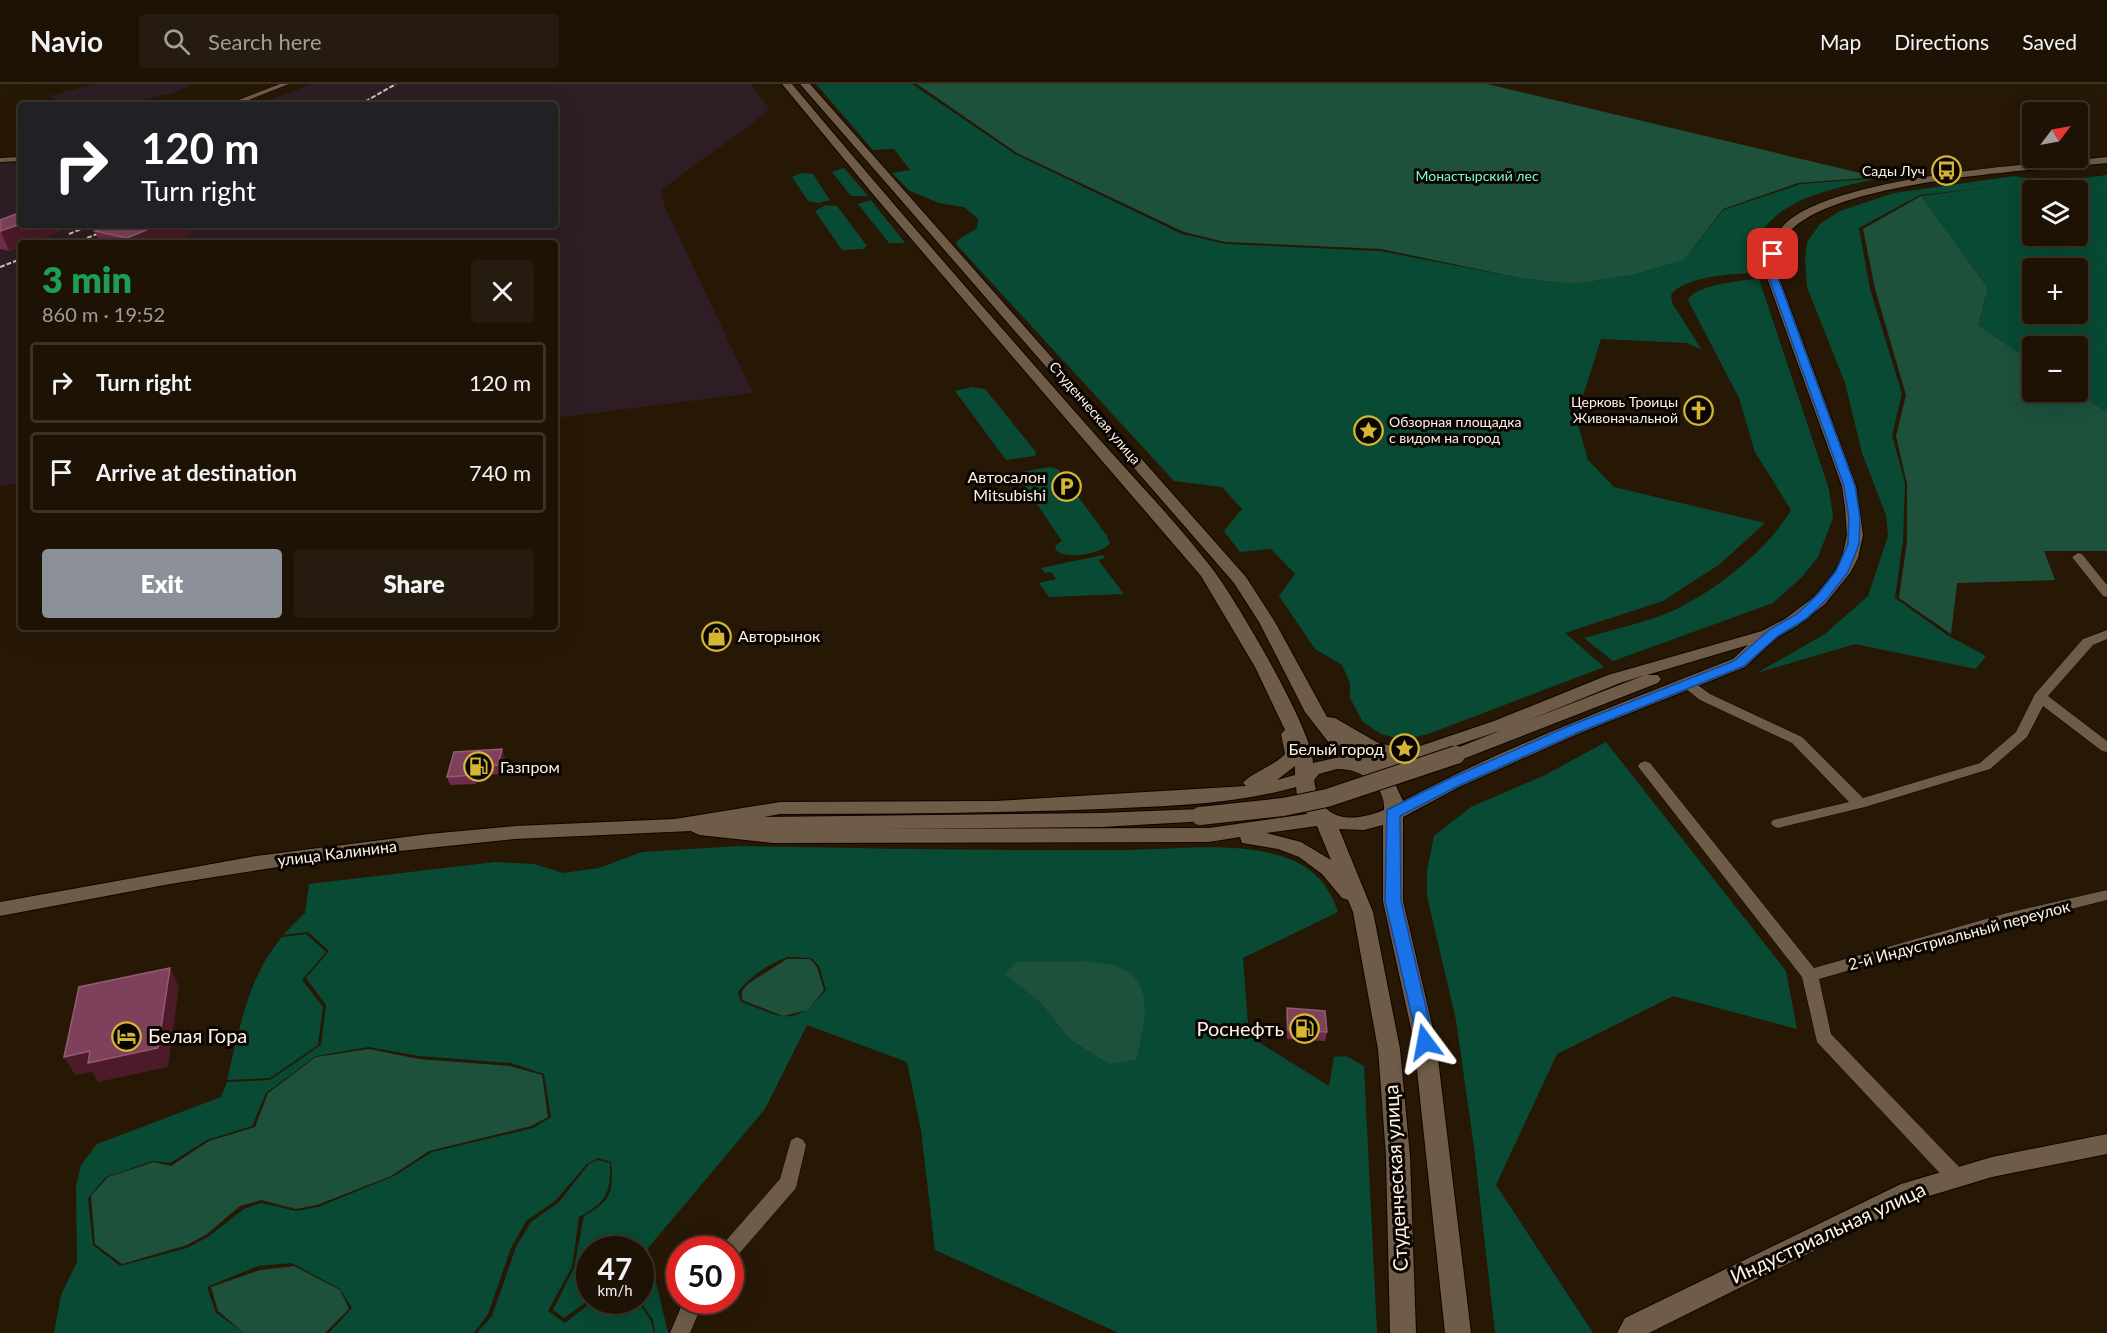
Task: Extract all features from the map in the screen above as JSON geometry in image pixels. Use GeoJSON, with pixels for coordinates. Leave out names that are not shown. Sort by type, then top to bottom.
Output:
{"type":"FeatureCollection","features":[{"type":"Feature","properties":{"kind":"main road","name":"Студенческая улица"},"geometry":{"type":"LineString","coordinates":[[787,84],[880,197],[1208,574],[1264,667],[1304,754],[1304,779]]}},
{"type":"Feature","properties":{"kind":"main road","name":"Студенческая улица"},"geometry":{"type":"LineString","coordinates":[[805,84],[1202,533],[1240,580],[1267,622],[1314,712],[1356,764]]}},
{"type":"Feature","properties":{"kind":"main road"},"geometry":{"type":"LineString","coordinates":[[676,825],[1101,820],[1200,816],[1283,807],[1321,799],[1413,772],[1773,633],[1802,616],[1823,596],[1842,572],[1854,544],[1854,518],[1849,486],[1773,278],[1773,254],[1788,227],[1820,206],[1854,194],[1929,181],[2107,160]]}},
{"type":"Feature","properties":{"kind":"main road"},"geometry":{"type":"LineString","coordinates":[[1241,626],[1267,622]]}},
{"type":"Feature","properties":{"kind":"main road"},"geometry":{"type":"LineString","coordinates":[[1304,779],[1304,792],[1314,808],[1324,818],[1347,826],[1359,826],[1393,814],[1452,783],[1574,729],[1739,663],[1773,633]]}},
{"type":"Feature","properties":{"kind":"main road"},"geometry":{"type":"LineString","coordinates":[[676,825],[780,808],[995,807],[1150,800],[1256,792],[1304,779],[1320,767],[1336,763],[1382,765],[1424,752],[1614,679],[1773,633]]}},
{"type":"Feature","properties":{"kind":"main road"},"geometry":{"type":"LineString","coordinates":[[1314,712],[1367,747],[1391,753],[1424,752]]}},
{"type":"Feature","properties":{"kind":"main road"},"geometry":{"type":"LineString","coordinates":[[1150,800],[1243,787],[1268,778],[1286,765],[1294,753],[1285,715]]}},
{"type":"Feature","properties":{"kind":"main road"},"geometry":{"type":"LineString","coordinates":[[1356,764],[1389,787],[1396,804],[1393,814],[1393,901],[1425,1042],[1458,1333]]}},
{"type":"Feature","properties":{"kind":"main road","name":"Студенческая улица"},"geometry":{"type":"LineString","coordinates":[[1324,818],[1363,912],[1389,1049],[1398,1156],[1403,1333]]}},
{"type":"Feature","properties":{"kind":"main road"},"geometry":{"type":"LineString","coordinates":[[1209,835],[1324,818]]}},
{"type":"Feature","properties":{"kind":"main road"},"geometry":{"type":"LineString","coordinates":[[676,825],[773,836],[1209,835],[1278,840],[1320,860],[1363,912]]}},
{"type":"Feature","properties":{"kind":"main road","name":"улица Калинина"},"geometry":{"type":"LineString","coordinates":[[0,909],[291,858],[567,829],[676,825]]}},
{"type":"Feature","properties":{"kind":"main road","name":"Индустриальная улица"},"geometry":{"type":"LineString","coordinates":[[1630,1333],[1634,1328],[1910,1191],[1992,1167],[2107,1144]]}},
{"type":"Feature","properties":{"kind":"street"},"geometry":{"type":"LineString","coordinates":[[238,102],[286,84]]}},
{"type":"Feature","properties":{"kind":"street"},"geometry":{"type":"LineString","coordinates":[[0,160],[18,159]]}},
{"type":"Feature","properties":{"kind":"street"},"geometry":{"type":"LineString","coordinates":[[2078,557],[2107,593]]}},
{"type":"Feature","properties":{"kind":"street"},"geometry":{"type":"LineString","coordinates":[[1778,823],[1860,804],[1985,766],[2022,734],[2040,697],[2088,642],[2107,633]]}},
{"type":"Feature","properties":{"kind":"street"},"geometry":{"type":"LineString","coordinates":[[1687,684],[1705,697],[1797,740],[1860,804]]}},
{"type":"Feature","properties":{"kind":"street"},"geometry":{"type":"LineString","coordinates":[[2040,697],[2107,748]]}},
{"type":"Feature","properties":{"kind":"street"},"geometry":{"type":"LineString","coordinates":[[1645,766],[1810,975],[1823,1038],[1956,1177]]}},
{"type":"Feature","properties":{"kind":"street","name":"2-й Индустриальный переулок"},"geometry":{"type":"LineString","coordinates":[[1810,975],[2007,918],[2104,899]]}},
{"type":"Feature","properties":{"kind":"street"},"geometry":{"type":"LineString","coordinates":[[742,1236],[789,1182],[797,1146]]}},
{"type":"Feature","properties":{"kind":"street"},"geometry":{"type":"LineString","coordinates":[[680,1333],[688,1314]]}},
{"type":"Feature","properties":{"kind":"shaded area"},"geometry":{"type":"Polygon","coordinates":[[[93,84],[193,84],[173,93],[139,102],[61,102],[50,96],[93,84]]]}},
{"type":"Feature","properties":{"kind":"shaded area"},"geometry":{"type":"Polygon","coordinates":[[[312,84],[751,84],[770,110],[661,190],[665,207],[753,393],[558,418],[558,240],[18,240],[18,483],[0,486],[0,164],[18,163],[18,228],[558,228],[558,102],[265,102],[312,84]]]}},
{"type":"Feature","properties":{"kind":"green space"},"geometry":{"type":"Polygon","coordinates":[[[816,84],[912,84],[1015,154],[1182,234],[1226,244],[1380,251],[1520,278],[1575,284],[1633,275],[1684,260],[1723,210],[1801,184],[1878,178],[1824,192],[1788,207],[1762,232],[1754,249],[1754,273],[1709,277],[1677,289],[1671,295],[1672,303],[1702,350],[1687,343],[1601,339],[1576,418],[1588,460],[1614,487],[1765,523],[1720,564],[1663,601],[1565,633],[1604,667],[1428,734],[1411,738],[1396,738],[1381,734],[1363,722],[1350,698],[1350,683],[1342,665],[1315,649],[1279,596],[1295,574],[1271,549],[1240,552],[1224,531],[1242,509],[1222,487],[1174,481],[956,244],[958,240],[977,228],[978,219],[964,207],[939,203],[910,191],[892,173],[910,170],[894,149],[873,150],[816,84]]]}},
{"type":"Feature","properties":{"kind":"green space","name":"Монастырский лес"},"geometry":{"type":"Polygon","coordinates":[[[917,84],[1487,84],[1877,177],[1798,183],[1723,209],[1684,260],[1633,275],[1575,284],[1520,278],[1381,249],[1225,242],[1184,232],[1017,153],[917,84]]]}},
{"type":"Feature","properties":{"kind":"green space"},"geometry":{"type":"Polygon","coordinates":[[[844,168],[868,196],[851,196],[832,172],[844,168]]]}},
{"type":"Feature","properties":{"kind":"green space"},"geometry":{"type":"Polygon","coordinates":[[[802,173],[813,174],[830,200],[819,203],[808,201],[792,177],[802,173]]]}},
{"type":"Feature","properties":{"kind":"green space"},"geometry":{"type":"Polygon","coordinates":[[[2107,175],[2107,412],[2088,400],[2088,336],[2022,336],[2022,355],[1978,325],[1988,288],[1921,196],[1983,188],[1920,195],[1859,228],[1870,289],[1902,394],[1892,435],[1905,483],[1903,540],[1895,598],[1947,635],[1986,656],[1976,669],[1855,644],[1757,673],[1825,634],[1868,596],[1888,536],[1886,515],[1862,453],[1845,383],[1807,287],[1805,261],[1807,242],[1820,224],[1840,211],[1894,193],[2014,176],[2037,180],[2022,180],[2022,246],[2088,246],[2088,180],[2065,180],[2107,175]]]}},
{"type":"Feature","properties":{"kind":"green space"},"geometry":{"type":"Polygon","coordinates":[[[1921,196],[1988,288],[1978,325],[2022,355],[2022,402],[2088,402],[2088,400],[2107,412],[2107,551],[2044,551],[2055,580],[1957,583],[1951,634],[1899,598],[1907,541],[1907,484],[1896,436],[1906,395],[1875,289],[1863,229],[1921,196]]]}},
{"type":"Feature","properties":{"kind":"green space"},"geometry":{"type":"Polygon","coordinates":[[[871,200],[905,243],[889,243],[858,204],[871,200]]]}},
{"type":"Feature","properties":{"kind":"green space"},"geometry":{"type":"Polygon","coordinates":[[[826,205],[837,206],[867,246],[863,249],[842,250],[815,211],[826,205]]]}},
{"type":"Feature","properties":{"kind":"green space"},"geometry":{"type":"Polygon","coordinates":[[[1759,279],[1829,489],[1833,518],[1818,557],[1802,577],[1773,603],[1613,661],[1584,638],[1655,618],[1709,591],[1756,553],[1770,539],[1791,510],[1755,452],[1739,398],[1688,300],[1692,295],[1709,287],[1759,279]]]}},
{"type":"Feature","properties":{"kind":"green space"},"geometry":{"type":"Polygon","coordinates":[[[972,387],[985,389],[1036,452],[1035,456],[1006,460],[955,391],[972,387]]]}},
{"type":"Feature","properties":{"kind":"green space"},"geometry":{"type":"Polygon","coordinates":[[[1049,467],[1058,469],[1107,536],[1110,543],[1106,547],[1092,553],[1075,555],[1056,550],[1055,546],[1062,541],[1018,476],[1022,472],[1049,467]]]}},
{"type":"Feature","properties":{"kind":"green space"},"geometry":{"type":"Polygon","coordinates":[[[1103,555],[1105,558],[1098,560],[1124,594],[1049,597],[1039,583],[1056,579],[1051,572],[1045,573],[1041,568],[1103,555]]]}},
{"type":"Feature","properties":{"kind":"green space"},"geometry":{"type":"Polygon","coordinates":[[[1606,742],[1786,971],[1797,1029],[1673,996],[1557,1054],[1496,1185],[1593,1333],[1495,1333],[1474,1147],[1456,1020],[1427,896],[1427,871],[1434,836],[1471,807],[1543,776],[1606,742]]]}},
{"type":"Feature","properties":{"kind":"green space"},"geometry":{"type":"Polygon","coordinates":[[[738,846],[1025,850],[1204,847],[1268,852],[1297,862],[1313,872],[1325,886],[1338,912],[1243,958],[1249,1036],[1329,1086],[1334,1057],[1346,1056],[1364,1066],[1377,1333],[1119,1333],[935,1250],[921,1130],[907,1062],[807,1025],[765,1109],[654,1241],[654,1236],[580,1236],[584,1216],[605,1200],[611,1188],[611,1162],[598,1158],[587,1164],[555,1201],[526,1221],[511,1248],[488,1314],[474,1333],[329,1333],[352,1308],[340,1289],[292,1263],[258,1266],[207,1287],[216,1313],[244,1333],[54,1333],[61,1295],[77,1262],[76,1186],[81,1165],[97,1144],[221,1097],[227,1082],[270,1080],[321,1045],[326,1005],[306,978],[329,951],[308,932],[283,935],[305,913],[309,884],[495,862],[534,864],[563,873],[599,868],[642,852],[738,846]],[[788,957],[773,963],[754,976],[738,992],[741,1002],[778,1015],[796,1015],[805,1010],[826,990],[819,966],[811,958],[788,957]],[[1086,961],[1016,962],[1006,974],[1041,1003],[1069,1039],[1108,1064],[1086,961]],[[369,1047],[316,1056],[266,1093],[252,1126],[207,1140],[170,1163],[153,1161],[106,1177],[88,1198],[93,1245],[120,1266],[187,1248],[208,1237],[244,1209],[261,1203],[296,1211],[318,1207],[394,1176],[432,1152],[533,1128],[551,1117],[544,1074],[511,1063],[419,1056],[369,1047]]]}},
{"type":"Feature","properties":{"kind":"green space"},"geometry":{"type":"Polygon","coordinates":[[[306,934],[326,952],[302,980],[323,1007],[318,1045],[270,1078],[227,1080],[246,1004],[260,970],[282,937],[306,934]]]}},
{"type":"Feature","properties":{"kind":"green space"},"geometry":{"type":"Polygon","coordinates":[[[787,959],[810,959],[817,967],[824,990],[808,1010],[783,1016],[742,1000],[742,991],[749,983],[787,959]]]}},
{"type":"Feature","properties":{"kind":"green space"},"geometry":{"type":"Polygon","coordinates":[[[1086,961],[1119,967],[1139,984],[1145,1008],[1136,1060],[1108,1064],[1069,1039],[1041,1003],[1005,974],[1016,962],[1086,961]]]}},
{"type":"Feature","properties":{"kind":"green space"},"geometry":{"type":"Polygon","coordinates":[[[369,1049],[419,1059],[510,1066],[542,1075],[548,1117],[531,1126],[429,1151],[391,1176],[317,1205],[296,1209],[261,1200],[240,1206],[207,1234],[187,1245],[122,1264],[95,1244],[91,1196],[108,1177],[154,1162],[171,1166],[209,1141],[255,1127],[268,1093],[316,1057],[369,1049]]]}},
{"type":"Feature","properties":{"kind":"green space"},"geometry":{"type":"Polygon","coordinates":[[[598,1160],[610,1163],[608,1190],[595,1207],[579,1217],[572,1267],[548,1311],[565,1323],[576,1314],[646,1314],[654,1333],[477,1333],[492,1316],[516,1247],[531,1222],[559,1202],[589,1164],[598,1160]]]}},
{"type":"Feature","properties":{"kind":"green space"},"geometry":{"type":"Polygon","coordinates":[[[576,1258],[576,1309],[564,1318],[553,1310],[574,1268],[576,1258]]]}},
{"type":"Feature","properties":{"kind":"green space"},"geometry":{"type":"Polygon","coordinates":[[[294,1266],[340,1290],[349,1309],[325,1333],[244,1333],[218,1311],[211,1287],[260,1270],[294,1266]]]}},
{"type":"Feature","properties":{"kind":"green space"},"geometry":{"type":"Polygon","coordinates":[[[654,1274],[668,1333],[655,1333],[653,1320],[649,1314],[654,1314],[654,1274]]]}},
{"type":"Feature","properties":{"kind":"building"},"geometry":{"type":"Polygon","coordinates":[[[18,213],[18,225],[0,231],[0,220],[18,213]]]}},
{"type":"Feature","properties":{"kind":"building"},"geometry":{"type":"Polygon","coordinates":[[[102,228],[151,228],[127,238],[95,231],[102,228]]]}},
{"type":"Feature","properties":{"kind":"building"},"geometry":{"type":"Polygon","coordinates":[[[502,749],[498,765],[475,766],[473,775],[447,777],[454,752],[502,749]]]}},
{"type":"Feature","properties":{"kind":"building","name":"Белая Гора"},"geometry":{"type":"Polygon","coordinates":[[[170,968],[158,1048],[88,1063],[90,1051],[64,1057],[79,987],[170,968]]]}},
{"type":"Feature","properties":{"kind":"building"},"geometry":{"type":"Polygon","coordinates":[[[1287,1008],[1325,1011],[1327,1032],[1288,1030],[1287,1008]]]}},
{"type":"Feature","properties":{"kind":"railway"},"geometry":{"type":"LineString","coordinates":[[364,102],[396,84]]}},
{"type":"Feature","properties":{"kind":"railway"},"geometry":{"type":"LineString","coordinates":[[69,234],[84,228]]}},
{"type":"Feature","properties":{"kind":"railway"},"geometry":{"type":"LineString","coordinates":[[87,238],[112,228]]}},
{"type":"Feature","properties":{"kind":"railway"},"geometry":{"type":"LineString","coordinates":[[0,267],[18,260]]}},
{"type":"Feature","properties":{"kind":"place","name":"Сады Луч"},"geometry":{"type":"Point","coordinates":[1946,171]}},
{"type":"Feature","properties":{"kind":"place","name":"Церковь Троицы Живоначальной"},"geometry":{"type":"Point","coordinates":[1699,410]}},
{"type":"Feature","properties":{"kind":"place","name":"Обзорная площадка с видом на город"},"geometry":{"type":"Point","coordinates":[1368,430]}},
{"type":"Feature","properties":{"kind":"place","name":"Автосалон Mitsubishi"},"geometry":{"type":"Point","coordinates":[1067,486]}},
{"type":"Feature","properties":{"kind":"place","name":"Авторынок"},"geometry":{"type":"Point","coordinates":[717,636]}},
{"type":"Feature","properties":{"kind":"place","name":"Белый город"},"geometry":{"type":"Point","coordinates":[1405,749]}},
{"type":"Feature","properties":{"kind":"place","name":"Газпром"},"geometry":{"type":"Point","coordinates":[479,767]}},
{"type":"Feature","properties":{"kind":"place","name":"Роснефть"},"geometry":{"type":"Point","coordinates":[1305,1029]}},
{"type":"Feature","properties":{"kind":"place","name":"Белая Гора"},"geometry":{"type":"Point","coordinates":[127,1036]}},
{"type":"Feature","properties":{"kind":"route"},"geometry":{"type":"LineString","coordinates":[[1425,1042],[1393,901],[1393,814],[1452,783],[1574,729],[1739,663],[1773,633],[1802,616],[1823,596],[1842,572],[1854,544],[1854,518],[1849,486],[1773,278],[1773,254]]}}]}
